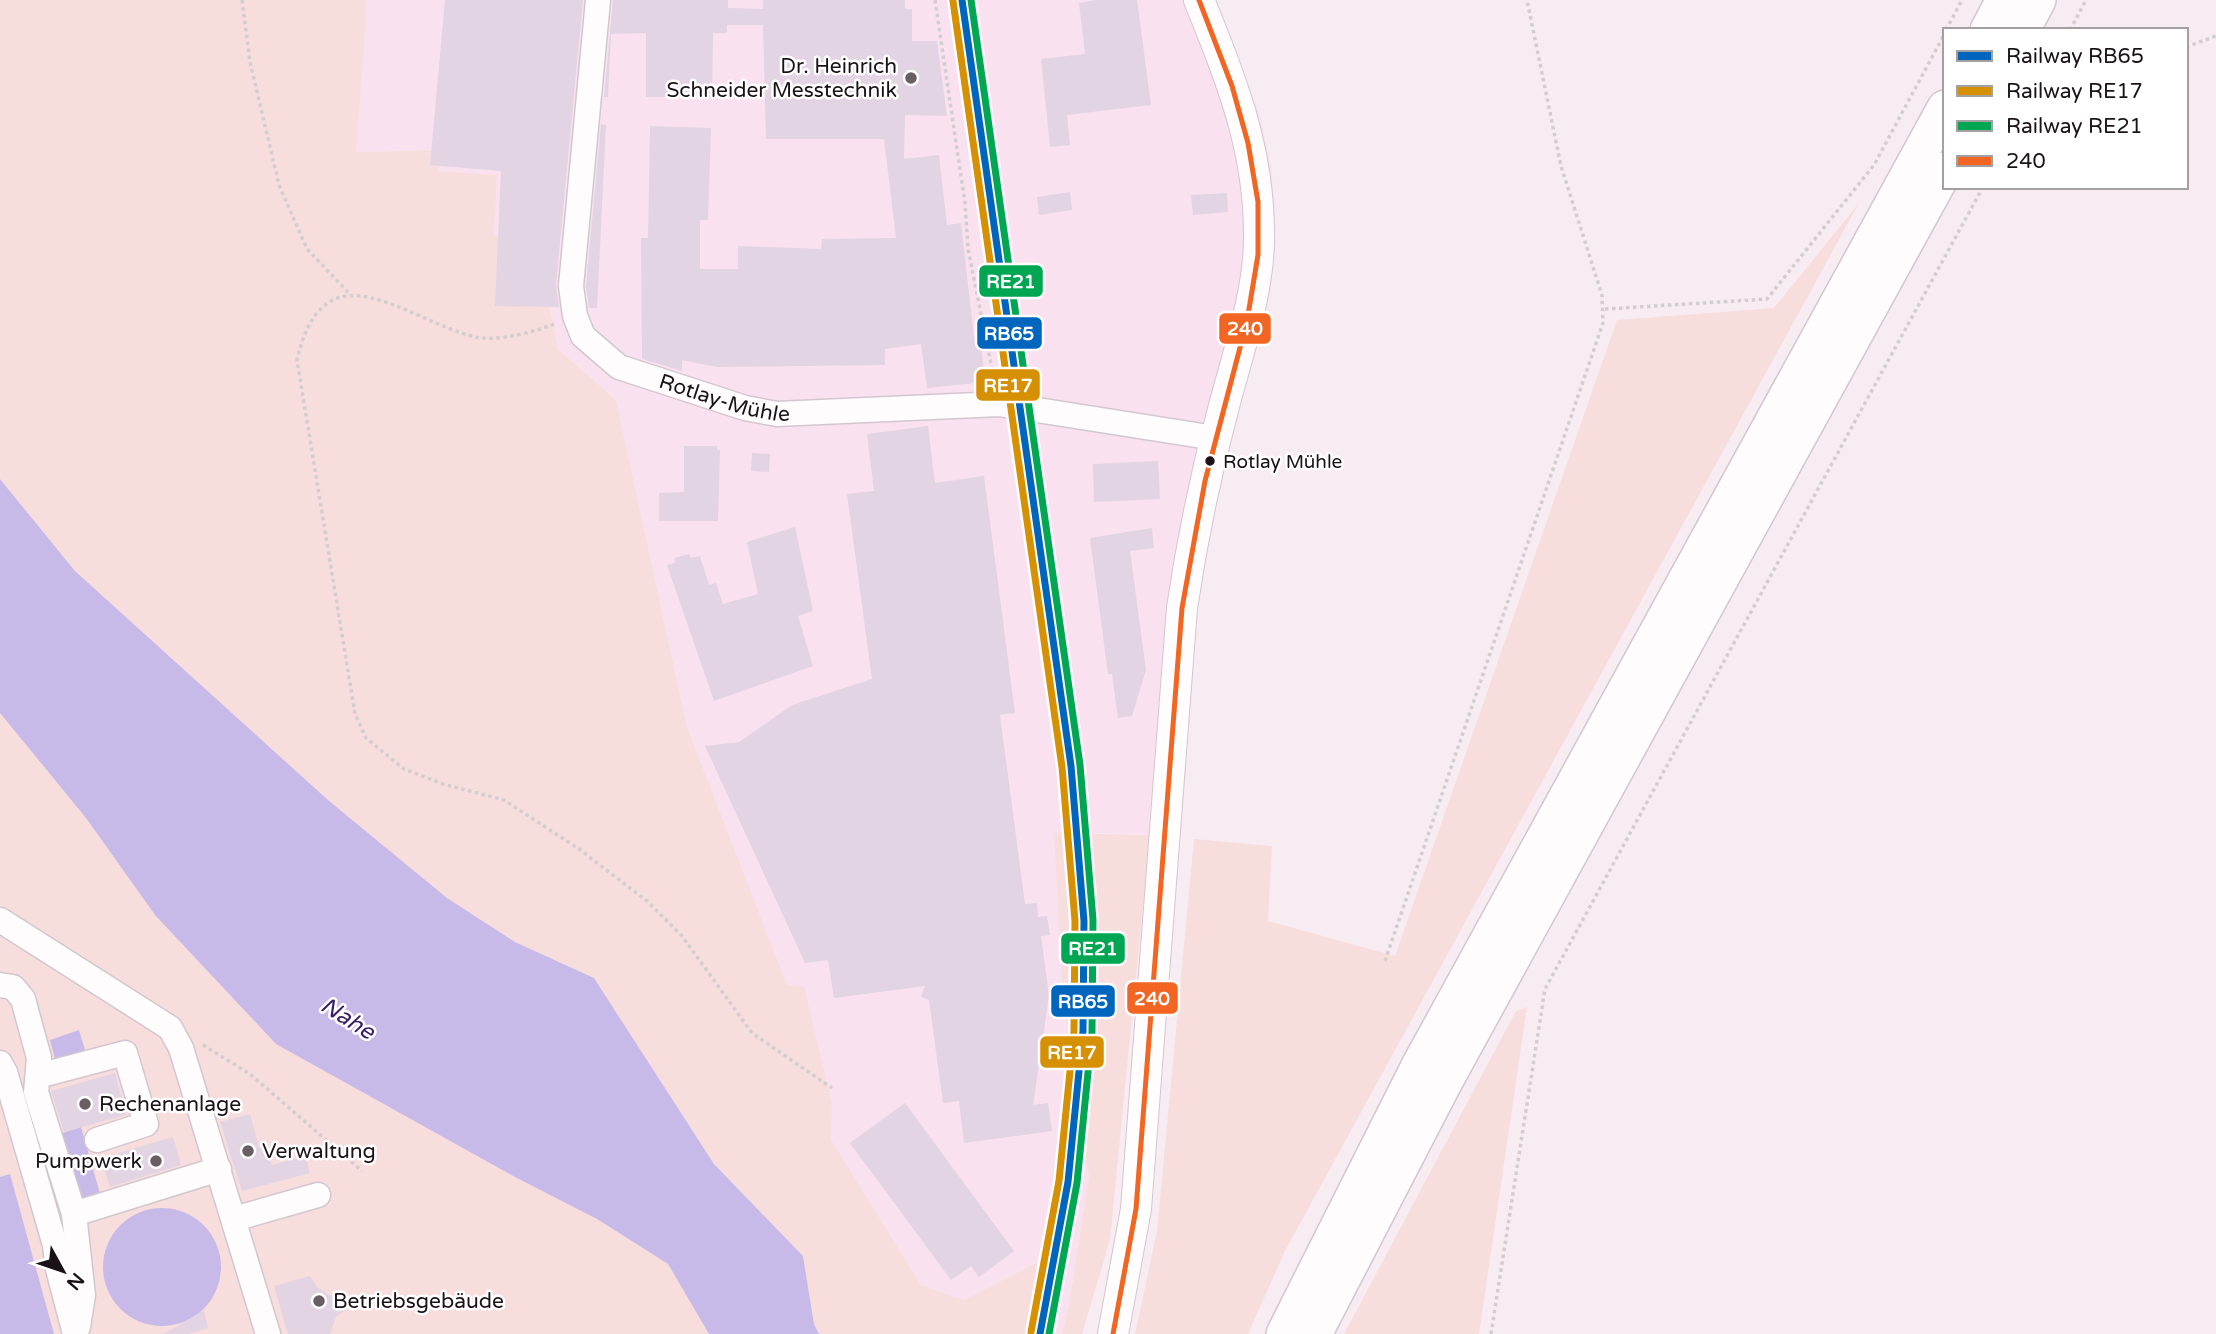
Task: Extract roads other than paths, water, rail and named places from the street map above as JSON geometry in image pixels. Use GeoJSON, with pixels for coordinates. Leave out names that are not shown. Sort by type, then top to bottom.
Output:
{"type":"FeatureCollection","features":[{"type":"Feature","properties":{"kind":"highway"},"geometry":{"type":"LineString","coordinates":[[1989,28],[2004,0]]}},
{"type":"Feature","properties":{"kind":"highway"},"geometry":{"type":"LineString","coordinates":[[2023,28],[2038,0]]}},
{"type":"Feature","properties":{"kind":"highway"},"geometry":{"type":"LineString","coordinates":[[1284,1334],[1419,1066],[1943,112]]}},
{"type":"Feature","properties":{"kind":"highway"},"geometry":{"type":"LineString","coordinates":[[1314,1334],[1445,1081],[1943,174]]}},
{"type":"Feature","properties":{"kind":"main road"},"geometry":{"type":"LineString","coordinates":[[1114,1334],[1136,1209],[1174,713],[1189,563],[1215,438],[1246,322],[1259,237],[1252,147],[1225,63],[1199,0]]}},
{"type":"Feature","properties":{"kind":"street","name":"Rotlay-Mühle"},"geometry":{"type":"LineString","coordinates":[[598,0],[573,240],[571,286],[575,316],[583,336],[619,368],[745,408],[777,414],[999,404],[1215,438]]}},
{"type":"Feature","properties":{"kind":"street"},"geometry":{"type":"LineString","coordinates":[[0,920],[175,1038],[219,1169],[268,1334]]}},
{"type":"Feature","properties":{"kind":"street"},"geometry":{"type":"LineString","coordinates":[[0,985],[13,987],[23,999],[39,1058],[36,1091],[74,1214],[83,1295],[76,1334]]}},
{"type":"Feature","properties":{"kind":"street"},"geometry":{"type":"LineString","coordinates":[[38,1076],[125,1053],[146,1125],[97,1140]]}},
{"type":"Feature","properties":{"kind":"street"},"geometry":{"type":"LineString","coordinates":[[0,1063],[5,1072],[55,1245],[58,1269],[76,1334]]}},
{"type":"Feature","properties":{"kind":"street"},"geometry":{"type":"LineString","coordinates":[[74,1214],[219,1169]]}},
{"type":"Feature","properties":{"kind":"street"},"geometry":{"type":"LineString","coordinates":[[234,1219],[318,1195]]}},
{"type":"Feature","properties":{"kind":"water","name":"Nahe"},"geometry":{"type":"Polygon","coordinates":[[[0,479],[75,571],[328,800],[447,898],[515,942],[594,978],[714,1164],[803,1256],[814,1324],[819,1334],[709,1334],[668,1264],[597,1219],[515,1177],[276,1044],[155,915],[86,818],[0,713],[0,479]]]}},
{"type":"Feature","properties":{"kind":"water"},"geometry":{"type":"Polygon","coordinates":[[[79,1030],[85,1050],[55,1059],[50,1040],[79,1030]]]}},
{"type":"Feature","properties":{"kind":"water"},"geometry":{"type":"Polygon","coordinates":[[[81,1127],[101,1197],[79,1203],[59,1134],[81,1127]]]}},
{"type":"Feature","properties":{"kind":"water"},"geometry":{"type":"Polygon","coordinates":[[[10,1174],[54,1334],[0,1334],[0,1177],[10,1174]]]}},
{"type":"Feature","properties":{"kind":"water"},"geometry":{"type":"Polygon","coordinates":[[[162,1208],[195,1218],[211,1234],[221,1267],[211,1300],[195,1316],[162,1326],[129,1316],[113,1300],[103,1267],[113,1234],[129,1218],[162,1208]]]}},
{"type":"Feature","properties":{"kind":"rail line","name":"RB65"},"geometry":{"type":"LineString","coordinates":[[962,0],[1071,766],[1084,921],[1083,1031],[1068,1182],[1040,1334]]}},
{"type":"Feature","properties":{"kind":"rail line","name":"RE21"},"geometry":{"type":"LineString","coordinates":[[971,0],[1080,765],[1093,920],[1092,1032],[1077,1183],[1049,1334]]}},
{"type":"Feature","properties":{"kind":"rail line","name":"RE17"},"geometry":{"type":"LineString","coordinates":[[953,1],[1062,767],[1075,921],[1074,1031],[1059,1181],[1031,1332]]}},
{"type":"Feature","properties":{"kind":"place","name":"Dr. Heinrich Schneider Messtechnik"},"geometry":{"type":"Point","coordinates":[911,78]}},
{"type":"Feature","properties":{"kind":"place","name":"Rotlay Mühle"},"geometry":{"type":"Point","coordinates":[1210,461]}},
{"type":"Feature","properties":{"kind":"place","name":"Rechenanlage"},"geometry":{"type":"Point","coordinates":[85,1104]}},
{"type":"Feature","properties":{"kind":"place","name":"Verwaltung"},"geometry":{"type":"Point","coordinates":[248,1151]}},
{"type":"Feature","properties":{"kind":"place","name":"Pumpwerk"},"geometry":{"type":"Point","coordinates":[156,1161]}},
{"type":"Feature","properties":{"kind":"place","name":"Betriebsgebäude"},"geometry":{"type":"Point","coordinates":[319,1301]}}]}
